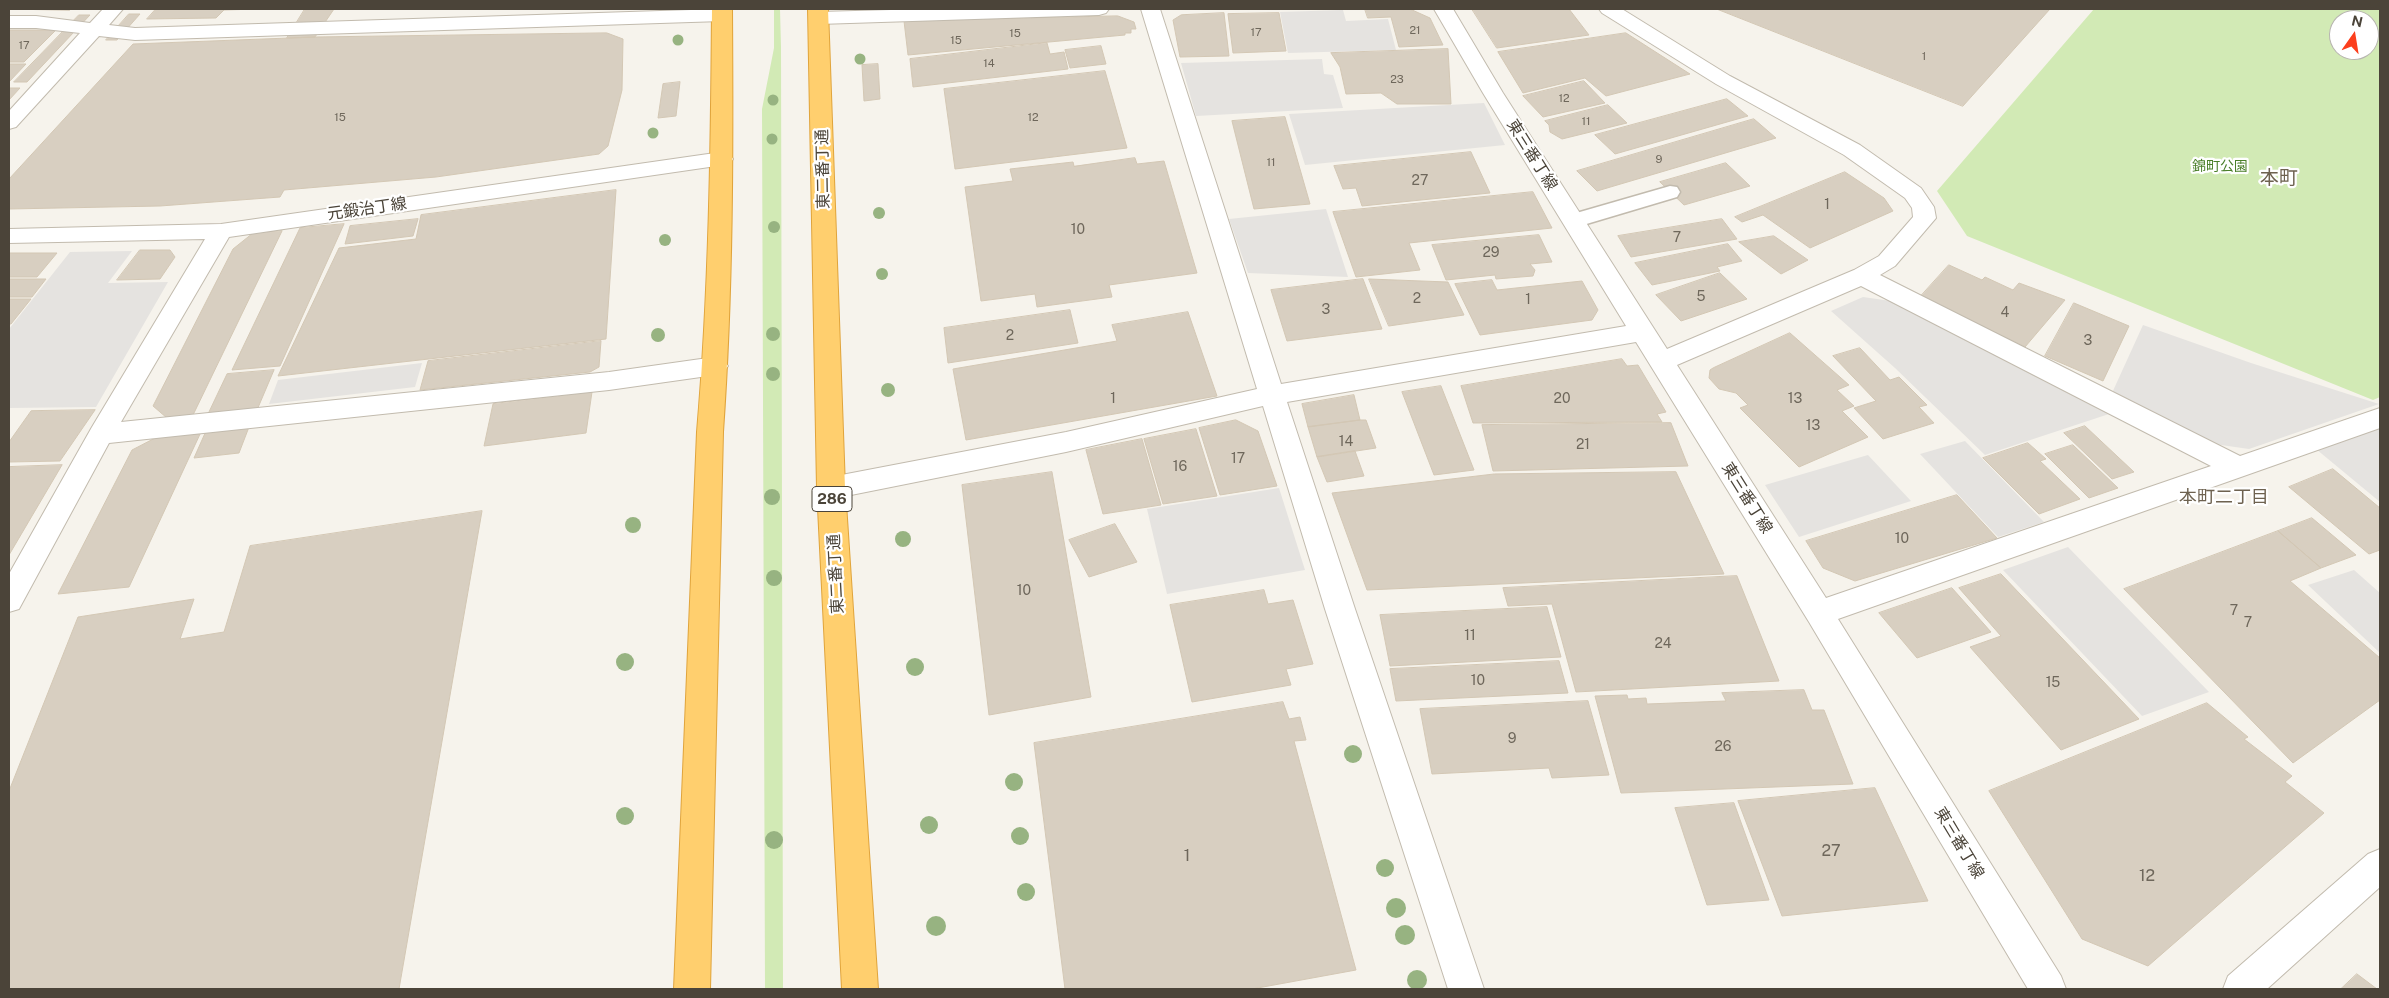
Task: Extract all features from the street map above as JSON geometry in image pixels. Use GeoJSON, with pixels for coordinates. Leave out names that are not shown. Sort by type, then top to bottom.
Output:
{"type":"FeatureCollection","features":[{"type":"Feature","properties":{"kind":"highway"},"geometry":{"type":"LineString","coordinates":[[692,989],[722,159],[722,12]]}},
{"type":"Feature","properties":{"kind":"highway","name":"東二番丁通"},"geometry":{"type":"LineString","coordinates":[[818,13],[831,488],[860,989]]}},
{"type":"Feature","properties":{"kind":"street"},"geometry":{"type":"LineString","coordinates":[[9,123],[113,9]]}},
{"type":"Feature","properties":{"kind":"street"},"geometry":{"type":"LineString","coordinates":[[818,13],[1099,9]]}},
{"type":"Feature","properties":{"kind":"street"},"geometry":{"type":"LineString","coordinates":[[1150,9],[1271,395],[1466,989]]}},
{"type":"Feature","properties":{"kind":"street","name":"東三番丁線"},"geometry":{"type":"LineString","coordinates":[[1443,9],[1493,93],[1819,614],[2048,989]]}},
{"type":"Feature","properties":{"kind":"street"},"geometry":{"type":"LineString","coordinates":[[1609,9],[1723,80],[1852,150],[1913,193],[1923,207],[1926,218],[1887,261],[1862,276],[1662,361]]}},
{"type":"Feature","properties":{"kind":"street"},"geometry":{"type":"LineString","coordinates":[[9,22],[36,22],[135,34],[722,12]]}},
{"type":"Feature","properties":{"kind":"street","name":"元鍛治丁線"},"geometry":{"type":"LineString","coordinates":[[9,236],[221,230],[722,159]]}},
{"type":"Feature","properties":{"kind":"street"},"geometry":{"type":"LineString","coordinates":[[9,600],[101,434],[221,230]]}},
{"type":"Feature","properties":{"kind":"street"},"geometry":{"type":"LineString","coordinates":[[1862,276],[2237,467]]}},
{"type":"Feature","properties":{"kind":"street"},"geometry":{"type":"LineString","coordinates":[[831,488],[1066,442],[1271,395],[1642,332]]}},
{"type":"Feature","properties":{"kind":"street"},"geometry":{"type":"LineString","coordinates":[[101,434],[600,382],[715,366]]}},
{"type":"Feature","properties":{"kind":"street"},"geometry":{"type":"LineString","coordinates":[[1819,614],[2380,418]]}},
{"type":"Feature","properties":{"kind":"street"},"geometry":{"type":"LineString","coordinates":[[2241,989],[2380,865]]}},
{"type":"Feature","properties":{"kind":"lane"},"geometry":{"type":"LineString","coordinates":[[1573,221],[1670,192]]}},
{"type":"Feature","properties":{"kind":"green space"},"geometry":{"type":"Polygon","coordinates":[[[774,9],[780,9],[781,47],[783,989],[765,989],[762,109],[774,48],[774,9]]]}},
{"type":"Feature","properties":{"kind":"green space","name":"錦町公園"},"geometry":{"type":"Polygon","coordinates":[[[2094,9],[2380,9],[2380,397],[2373,400],[1967,236],[1937,191],[2094,9]]]}},
{"type":"Feature","properties":{"kind":"shaded area"},"geometry":{"type":"Polygon","coordinates":[[[1343,10],[1346,21],[1388,19],[1396,50],[1288,53],[1280,12],[1343,10]]]}},
{"type":"Feature","properties":{"kind":"shaded area"},"geometry":{"type":"Polygon","coordinates":[[[1322,59],[1324,74],[1333,75],[1343,108],[1196,116],[1181,63],[1322,59]]]}},
{"type":"Feature","properties":{"kind":"shaded area"},"geometry":{"type":"Polygon","coordinates":[[[1484,103],[1505,145],[1305,165],[1289,114],[1484,103]]]}},
{"type":"Feature","properties":{"kind":"shaded area"},"geometry":{"type":"Polygon","coordinates":[[[1326,209],[1348,277],[1248,273],[1229,219],[1326,209]]]}},
{"type":"Feature","properties":{"kind":"shaded area"},"geometry":{"type":"Polygon","coordinates":[[[132,251],[108,283],[168,282],[96,407],[9,408],[9,329],[70,252],[132,251]]]}},
{"type":"Feature","properties":{"kind":"shaded area"},"geometry":{"type":"Polygon","coordinates":[[[1863,297],[1898,302],[2109,414],[1985,455],[1895,368],[1831,311],[1863,297]]]}},
{"type":"Feature","properties":{"kind":"shaded area"},"geometry":{"type":"Polygon","coordinates":[[[2143,325],[2251,363],[2379,404],[2249,449],[2207,443],[2112,393],[2143,325]]]}},
{"type":"Feature","properties":{"kind":"shaded area"},"geometry":{"type":"Polygon","coordinates":[[[422,363],[415,387],[269,404],[278,380],[422,363]]]}},
{"type":"Feature","properties":{"kind":"shaded area"},"geometry":{"type":"Polygon","coordinates":[[[2380,427],[2380,502],[2316,449],[2380,427]]]}},
{"type":"Feature","properties":{"kind":"shaded area"},"geometry":{"type":"Polygon","coordinates":[[[1965,441],[2044,522],[1998,537],[1920,454],[1965,441]]]}},
{"type":"Feature","properties":{"kind":"shaded area"},"geometry":{"type":"Polygon","coordinates":[[[1868,455],[1911,501],[1799,537],[1765,485],[1868,455]]]}},
{"type":"Feature","properties":{"kind":"shaded area"},"geometry":{"type":"Polygon","coordinates":[[[1279,488],[1305,570],[1167,594],[1147,509],[1279,488]]]}},
{"type":"Feature","properties":{"kind":"shaded area"},"geometry":{"type":"Polygon","coordinates":[[[2068,547],[2209,692],[2142,716],[2003,570],[2068,547]]]}},
{"type":"Feature","properties":{"kind":"shaded area"},"geometry":{"type":"Polygon","coordinates":[[[2354,570],[2380,593],[2380,653],[2308,585],[2354,570]]]}},
{"type":"Feature","properties":{"kind":"building"},"geometry":{"type":"Polygon","coordinates":[[[9,9],[71,9],[70,10],[9,9]]]}},
{"type":"Feature","properties":{"kind":"building"},"geometry":{"type":"Polygon","coordinates":[[[156,9],[258,9],[224,10],[216,18],[147,19],[156,9]]]}},
{"type":"Feature","properties":{"kind":"building"},"geometry":{"type":"Polygon","coordinates":[[[305,9],[334,9],[315,37],[287,38],[305,9]]]}},
{"type":"Feature","properties":{"kind":"building"},"geometry":{"type":"Polygon","coordinates":[[[1365,9],[1410,9],[1430,18],[1443,45],[1399,47],[1391,17],[1368,18],[1365,9]]]}},
{"type":"Feature","properties":{"kind":"building"},"geometry":{"type":"Polygon","coordinates":[[[1472,9],[1569,9],[1589,35],[1497,48],[1472,9]]]}},
{"type":"Feature","properties":{"kind":"building"},"geometry":{"type":"Polygon","coordinates":[[[1717,9],[2050,9],[1963,106],[1717,9]]]}},
{"type":"Feature","properties":{"kind":"building"},"geometry":{"type":"Polygon","coordinates":[[[1224,13],[1229,56],[1180,57],[1173,20],[1181,15],[1224,13]]]}},
{"type":"Feature","properties":{"kind":"building"},"geometry":{"type":"Polygon","coordinates":[[[1279,13],[1286,51],[1233,53],[1228,14],[1279,13]]]}},
{"type":"Feature","properties":{"kind":"building"},"geometry":{"type":"Polygon","coordinates":[[[129,14],[140,14],[117,40],[106,40],[129,14]]]}},
{"type":"Feature","properties":{"kind":"building"},"geometry":{"type":"Polygon","coordinates":[[[79,15],[90,15],[27,82],[14,82],[79,15]]]}},
{"type":"Feature","properties":{"kind":"building"},"geometry":{"type":"Polygon","coordinates":[[[1118,16],[1134,22],[1136,29],[1131,29],[1131,33],[1125,33],[1125,35],[908,55],[904,21],[1118,16]]]}},
{"type":"Feature","properties":{"kind":"building"},"geometry":{"type":"Polygon","coordinates":[[[9,30],[56,30],[24,62],[9,62],[9,30]]]}},
{"type":"Feature","properties":{"kind":"building"},"geometry":{"type":"Polygon","coordinates":[[[607,33],[623,39],[622,90],[608,146],[599,154],[436,177],[284,190],[280,197],[160,206],[9,209],[9,179],[133,44],[315,37],[607,33]]]}},
{"type":"Feature","properties":{"kind":"building"},"geometry":{"type":"Polygon","coordinates":[[[1626,33],[1690,74],[1606,96],[1585,78],[1523,93],[1498,52],[1626,33]]]}},
{"type":"Feature","properties":{"kind":"building"},"geometry":{"type":"Polygon","coordinates":[[[1047,43],[1050,54],[1064,52],[1068,69],[913,87],[910,59],[1047,43]]]}},
{"type":"Feature","properties":{"kind":"building"},"geometry":{"type":"Polygon","coordinates":[[[1101,46],[1106,64],[1070,68],[1065,50],[1101,46]]]}},
{"type":"Feature","properties":{"kind":"building"},"geometry":{"type":"Polygon","coordinates":[[[1448,49],[1451,104],[1397,104],[1381,93],[1346,94],[1340,67],[1331,53],[1448,49]]]}},
{"type":"Feature","properties":{"kind":"building"},"geometry":{"type":"Polygon","coordinates":[[[9,64],[26,64],[9,82],[9,64]]]}},
{"type":"Feature","properties":{"kind":"building"},"geometry":{"type":"Polygon","coordinates":[[[878,64],[880,99],[864,101],[862,65],[878,64]]]}},
{"type":"Feature","properties":{"kind":"building"},"geometry":{"type":"Polygon","coordinates":[[[1105,71],[1127,148],[955,169],[944,89],[1105,71]]]}},
{"type":"Feature","properties":{"kind":"building"},"geometry":{"type":"Polygon","coordinates":[[[1584,81],[1605,103],[1543,117],[1523,96],[1584,81]]]}},
{"type":"Feature","properties":{"kind":"building"},"geometry":{"type":"Polygon","coordinates":[[[680,82],[676,116],[658,118],[663,84],[680,82]]]}},
{"type":"Feature","properties":{"kind":"building"},"geometry":{"type":"Polygon","coordinates":[[[9,88],[20,88],[9,100],[9,88]]]}},
{"type":"Feature","properties":{"kind":"building"},"geometry":{"type":"Polygon","coordinates":[[[1727,99],[1748,116],[1615,154],[1595,135],[1727,99]]]}},
{"type":"Feature","properties":{"kind":"building"},"geometry":{"type":"Polygon","coordinates":[[[1608,105],[1627,123],[1562,139],[1550,132],[1549,125],[1545,121],[1608,105]]]}},
{"type":"Feature","properties":{"kind":"building"},"geometry":{"type":"Polygon","coordinates":[[[1285,117],[1310,204],[1254,209],[1232,121],[1285,117]]]}},
{"type":"Feature","properties":{"kind":"building"},"geometry":{"type":"Polygon","coordinates":[[[1754,119],[1776,138],[1597,191],[1577,171],[1754,119]]]}},
{"type":"Feature","properties":{"kind":"building"},"geometry":{"type":"Polygon","coordinates":[[[1471,152],[1490,193],[1362,206],[1356,188],[1343,189],[1334,166],[1471,152]]]}},
{"type":"Feature","properties":{"kind":"building"},"geometry":{"type":"Polygon","coordinates":[[[1135,158],[1137,164],[1164,161],[1197,273],[1109,285],[1112,297],[1037,307],[1035,294],[981,301],[965,187],[1013,181],[1010,169],[1073,162],[1074,166],[1135,158]]]}},
{"type":"Feature","properties":{"kind":"building"},"geometry":{"type":"Polygon","coordinates":[[[1726,163],[1750,186],[1684,205],[1660,182],[1726,163]]]}},
{"type":"Feature","properties":{"kind":"building"},"geometry":{"type":"Polygon","coordinates":[[[1845,172],[1884,198],[1893,211],[1810,248],[1763,215],[1742,222],[1735,217],[1845,172]]]}},
{"type":"Feature","properties":{"kind":"building"},"geometry":{"type":"Polygon","coordinates":[[[616,190],[606,339],[278,376],[339,248],[416,239],[421,215],[616,190]]]}},
{"type":"Feature","properties":{"kind":"building"},"geometry":{"type":"Polygon","coordinates":[[[1533,192],[1552,228],[1409,243],[1420,270],[1356,277],[1333,212],[1533,192]]]}},
{"type":"Feature","properties":{"kind":"building"},"geometry":{"type":"Polygon","coordinates":[[[418,219],[413,236],[345,244],[350,226],[418,219]]]}},
{"type":"Feature","properties":{"kind":"building"},"geometry":{"type":"Polygon","coordinates":[[[1722,219],[1737,239],[1631,257],[1618,236],[1722,219]]]}},
{"type":"Feature","properties":{"kind":"building"},"geometry":{"type":"Polygon","coordinates":[[[344,224],[280,366],[232,370],[300,228],[344,224]]]}},
{"type":"Feature","properties":{"kind":"building"},"geometry":{"type":"Polygon","coordinates":[[[282,231],[193,415],[167,418],[153,406],[233,249],[253,233],[282,231]]]}},
{"type":"Feature","properties":{"kind":"building"},"geometry":{"type":"Polygon","coordinates":[[[1539,235],[1552,262],[1530,264],[1535,270],[1533,276],[1496,279],[1495,275],[1446,280],[1432,245],[1539,235]]]}},
{"type":"Feature","properties":{"kind":"building"},"geometry":{"type":"Polygon","coordinates":[[[1774,236],[1808,260],[1781,274],[1739,242],[1774,236]]]}},
{"type":"Feature","properties":{"kind":"building"},"geometry":{"type":"Polygon","coordinates":[[[1728,244],[1742,261],[1717,267],[1720,271],[1652,285],[1635,263],[1728,244]]]}},
{"type":"Feature","properties":{"kind":"building"},"geometry":{"type":"Polygon","coordinates":[[[140,250],[170,250],[175,257],[160,279],[117,280],[140,250]]]}},
{"type":"Feature","properties":{"kind":"building"},"geometry":{"type":"Polygon","coordinates":[[[9,253],[57,253],[37,277],[9,277],[9,253]]]}},
{"type":"Feature","properties":{"kind":"building"},"geometry":{"type":"Polygon","coordinates":[[[1949,265],[1982,280],[1985,277],[2013,290],[2019,283],[2065,300],[2025,347],[1921,296],[1949,265]]]}},
{"type":"Feature","properties":{"kind":"building"},"geometry":{"type":"Polygon","coordinates":[[[1720,273],[1747,299],[1681,321],[1656,295],[1720,273]]]}},
{"type":"Feature","properties":{"kind":"building"},"geometry":{"type":"Polygon","coordinates":[[[9,279],[46,279],[32,297],[9,297],[9,279]]]}},
{"type":"Feature","properties":{"kind":"building"},"geometry":{"type":"Polygon","coordinates":[[[1363,279],[1382,329],[1287,341],[1271,290],[1363,279]]]}},
{"type":"Feature","properties":{"kind":"building"},"geometry":{"type":"Polygon","coordinates":[[[1369,279],[1448,282],[1464,315],[1389,326],[1369,279]]]}},
{"type":"Feature","properties":{"kind":"building"},"geometry":{"type":"Polygon","coordinates":[[[1492,280],[1497,290],[1582,281],[1598,310],[1592,320],[1480,335],[1455,284],[1492,280]]]}},
{"type":"Feature","properties":{"kind":"building"},"geometry":{"type":"Polygon","coordinates":[[[9,299],[31,299],[11,324],[9,324],[9,299]]]}},
{"type":"Feature","properties":{"kind":"building"},"geometry":{"type":"Polygon","coordinates":[[[2074,303],[2129,326],[2103,381],[2045,356],[2074,303]]]}},
{"type":"Feature","properties":{"kind":"building"},"geometry":{"type":"Polygon","coordinates":[[[1070,310],[1078,343],[948,363],[944,328],[1070,310]]]}},
{"type":"Feature","properties":{"kind":"building"},"geometry":{"type":"Polygon","coordinates":[[[1188,312],[1217,396],[966,440],[953,369],[1117,341],[1112,325],[1188,312]]]}},
{"type":"Feature","properties":{"kind":"building"},"geometry":{"type":"Polygon","coordinates":[[[1790,333],[1849,385],[1837,390],[1854,406],[1842,411],[1868,437],[1799,467],[1740,408],[1748,405],[1736,393],[1719,389],[1709,378],[1710,370],[1713,368],[1790,333]]]}},
{"type":"Feature","properties":{"kind":"building"},"geometry":{"type":"Polygon","coordinates":[[[601,341],[599,367],[590,372],[420,390],[428,361],[601,341]]]}},
{"type":"Feature","properties":{"kind":"building"},"geometry":{"type":"Polygon","coordinates":[[[1860,348],[1890,380],[1899,377],[1927,405],[1919,407],[1934,423],[1883,439],[1854,408],[1876,401],[1833,356],[1860,348]]]}},
{"type":"Feature","properties":{"kind":"building"},"geometry":{"type":"Polygon","coordinates":[[[1622,359],[1627,366],[1638,365],[1666,412],[1657,414],[1662,422],[1473,423],[1461,386],[1622,359]]]}},
{"type":"Feature","properties":{"kind":"building"},"geometry":{"type":"Polygon","coordinates":[[[274,370],[257,410],[208,414],[227,374],[274,370]]]}},
{"type":"Feature","properties":{"kind":"building"},"geometry":{"type":"Polygon","coordinates":[[[1441,386],[1474,470],[1434,475],[1402,392],[1441,386]]]}},
{"type":"Feature","properties":{"kind":"building"},"geometry":{"type":"Polygon","coordinates":[[[592,392],[586,433],[484,446],[493,404],[592,392]]]}},
{"type":"Feature","properties":{"kind":"building"},"geometry":{"type":"Polygon","coordinates":[[[1354,395],[1360,420],[1308,427],[1302,404],[1354,395]]]}},
{"type":"Feature","properties":{"kind":"building"},"geometry":{"type":"Polygon","coordinates":[[[95,410],[60,461],[9,462],[9,442],[31,411],[95,410]]]}},
{"type":"Feature","properties":{"kind":"building"},"geometry":{"type":"Polygon","coordinates":[[[1236,420],[1258,431],[1277,486],[1220,495],[1199,428],[1236,420]]]}},
{"type":"Feature","properties":{"kind":"building"},"geometry":{"type":"Polygon","coordinates":[[[1366,420],[1376,448],[1317,457],[1308,427],[1366,420]]]}},
{"type":"Feature","properties":{"kind":"building"},"geometry":{"type":"Polygon","coordinates":[[[1671,423],[1688,466],[1493,471],[1482,425],[1671,423]]]}},
{"type":"Feature","properties":{"kind":"building"},"geometry":{"type":"Polygon","coordinates":[[[2085,426],[2134,472],[2112,479],[2064,433],[2085,426]]]}},
{"type":"Feature","properties":{"kind":"building"},"geometry":{"type":"Polygon","coordinates":[[[249,427],[239,453],[194,458],[206,431],[249,427]]]}},
{"type":"Feature","properties":{"kind":"building"},"geometry":{"type":"Polygon","coordinates":[[[1196,429],[1217,496],[1163,504],[1144,439],[1196,429]]]}},
{"type":"Feature","properties":{"kind":"building"},"geometry":{"type":"Polygon","coordinates":[[[201,432],[129,587],[58,594],[132,450],[159,436],[201,432]]]}},
{"type":"Feature","properties":{"kind":"building"},"geometry":{"type":"Polygon","coordinates":[[[1142,439],[1161,505],[1103,514],[1086,450],[1142,439]]]}},
{"type":"Feature","properties":{"kind":"building"},"geometry":{"type":"Polygon","coordinates":[[[2028,443],[2046,459],[2040,461],[2080,499],[2039,514],[1983,458],[2028,443]]]}},
{"type":"Feature","properties":{"kind":"building"},"geometry":{"type":"Polygon","coordinates":[[[2073,445],[2118,488],[2089,498],[2045,454],[2073,445]]]}},
{"type":"Feature","properties":{"kind":"building"},"geometry":{"type":"Polygon","coordinates":[[[1355,451],[1364,476],[1327,482],[1317,457],[1355,451]]]}},
{"type":"Feature","properties":{"kind":"building"},"geometry":{"type":"Polygon","coordinates":[[[62,465],[9,555],[9,467],[62,465]]]}},
{"type":"Feature","properties":{"kind":"building"},"geometry":{"type":"Polygon","coordinates":[[[2333,469],[2380,508],[2380,550],[2369,554],[2289,487],[2333,469]]]}},
{"type":"Feature","properties":{"kind":"building"},"geometry":{"type":"Polygon","coordinates":[[[1052,472],[1091,697],[989,715],[962,485],[1052,472]]]}},
{"type":"Feature","properties":{"kind":"building"},"geometry":{"type":"Polygon","coordinates":[[[1676,472],[1724,574],[1367,590],[1332,493],[1494,474],[1676,472]]]}},
{"type":"Feature","properties":{"kind":"building"},"geometry":{"type":"Polygon","coordinates":[[[1957,495],[1997,538],[1855,581],[1823,568],[1806,541],[1957,495]]]}},
{"type":"Feature","properties":{"kind":"building"},"geometry":{"type":"Polygon","coordinates":[[[482,511],[399,989],[9,989],[9,791],[78,617],[194,599],[180,639],[224,632],[250,546],[482,511]]]}},
{"type":"Feature","properties":{"kind":"building"},"geometry":{"type":"Polygon","coordinates":[[[2312,518],[2356,555],[2321,568],[2278,531],[2312,518]]]}},
{"type":"Feature","properties":{"kind":"building"},"geometry":{"type":"Polygon","coordinates":[[[1115,524],[1137,562],[1089,577],[1069,540],[1115,524]]]}},
{"type":"Feature","properties":{"kind":"building"},"geometry":{"type":"Polygon","coordinates":[[[2278,531],[2321,568],[2290,581],[2380,658],[2380,700],[2293,763],[2124,589],[2278,531]]]}},
{"type":"Feature","properties":{"kind":"building"},"geometry":{"type":"Polygon","coordinates":[[[2001,574],[2139,719],[2061,750],[1970,647],[2001,636],[1959,588],[2001,574]]]}},
{"type":"Feature","properties":{"kind":"building"},"geometry":{"type":"Polygon","coordinates":[[[1737,576],[1779,681],[1576,692],[1552,604],[1508,606],[1503,588],[1737,576]]]}},
{"type":"Feature","properties":{"kind":"building"},"geometry":{"type":"Polygon","coordinates":[[[1952,588],[1991,632],[1917,658],[1879,613],[1952,588]]]}},
{"type":"Feature","properties":{"kind":"building"},"geometry":{"type":"Polygon","coordinates":[[[1264,590],[1268,604],[1293,600],[1313,664],[1286,669],[1291,685],[1192,702],[1170,605],[1264,590]]]}},
{"type":"Feature","properties":{"kind":"building"},"geometry":{"type":"Polygon","coordinates":[[[1547,607],[1561,657],[1390,666],[1380,615],[1547,607]]]}},
{"type":"Feature","properties":{"kind":"building"},"geometry":{"type":"Polygon","coordinates":[[[1559,661],[1568,693],[1396,701],[1390,669],[1559,661]]]}},
{"type":"Feature","properties":{"kind":"building"},"geometry":{"type":"Polygon","coordinates":[[[1804,690],[1812,710],[1824,710],[1853,784],[1621,793],[1595,696],[1627,695],[1628,699],[1646,698],[1647,704],[1726,701],[1722,693],[1804,690]]]}},
{"type":"Feature","properties":{"kind":"building"},"geometry":{"type":"Polygon","coordinates":[[[1588,701],[1609,775],[1552,778],[1549,768],[1432,774],[1420,709],[1588,701]]]}},
{"type":"Feature","properties":{"kind":"building"},"geometry":{"type":"Polygon","coordinates":[[[1283,702],[1289,719],[1300,717],[1306,740],[1294,741],[1356,970],[1252,989],[1065,989],[1034,743],[1283,702]]]}},
{"type":"Feature","properties":{"kind":"building"},"geometry":{"type":"Polygon","coordinates":[[[2207,703],[2248,737],[2244,739],[2292,776],[2285,782],[2324,813],[2148,966],[2082,939],[1989,791],[2207,703]]]}},
{"type":"Feature","properties":{"kind":"building"},"geometry":{"type":"Polygon","coordinates":[[[1875,788],[1928,901],[1782,916],[1738,801],[1875,788]]]}},
{"type":"Feature","properties":{"kind":"building"},"geometry":{"type":"Polygon","coordinates":[[[1734,803],[1769,900],[1707,905],[1675,808],[1734,803]]]}},
{"type":"Feature","properties":{"kind":"building"},"geometry":{"type":"Polygon","coordinates":[[[2357,974],[2377,989],[2341,989],[2357,974]]]}},
{"type":"Feature","properties":{"kind":"district","name":"本町"},"geometry":{"type":"Point","coordinates":[2279,178]}},
{"type":"Feature","properties":{"kind":"district","name":"本町二丁目"},"geometry":{"type":"Point","coordinates":[2224,497]}}]}
